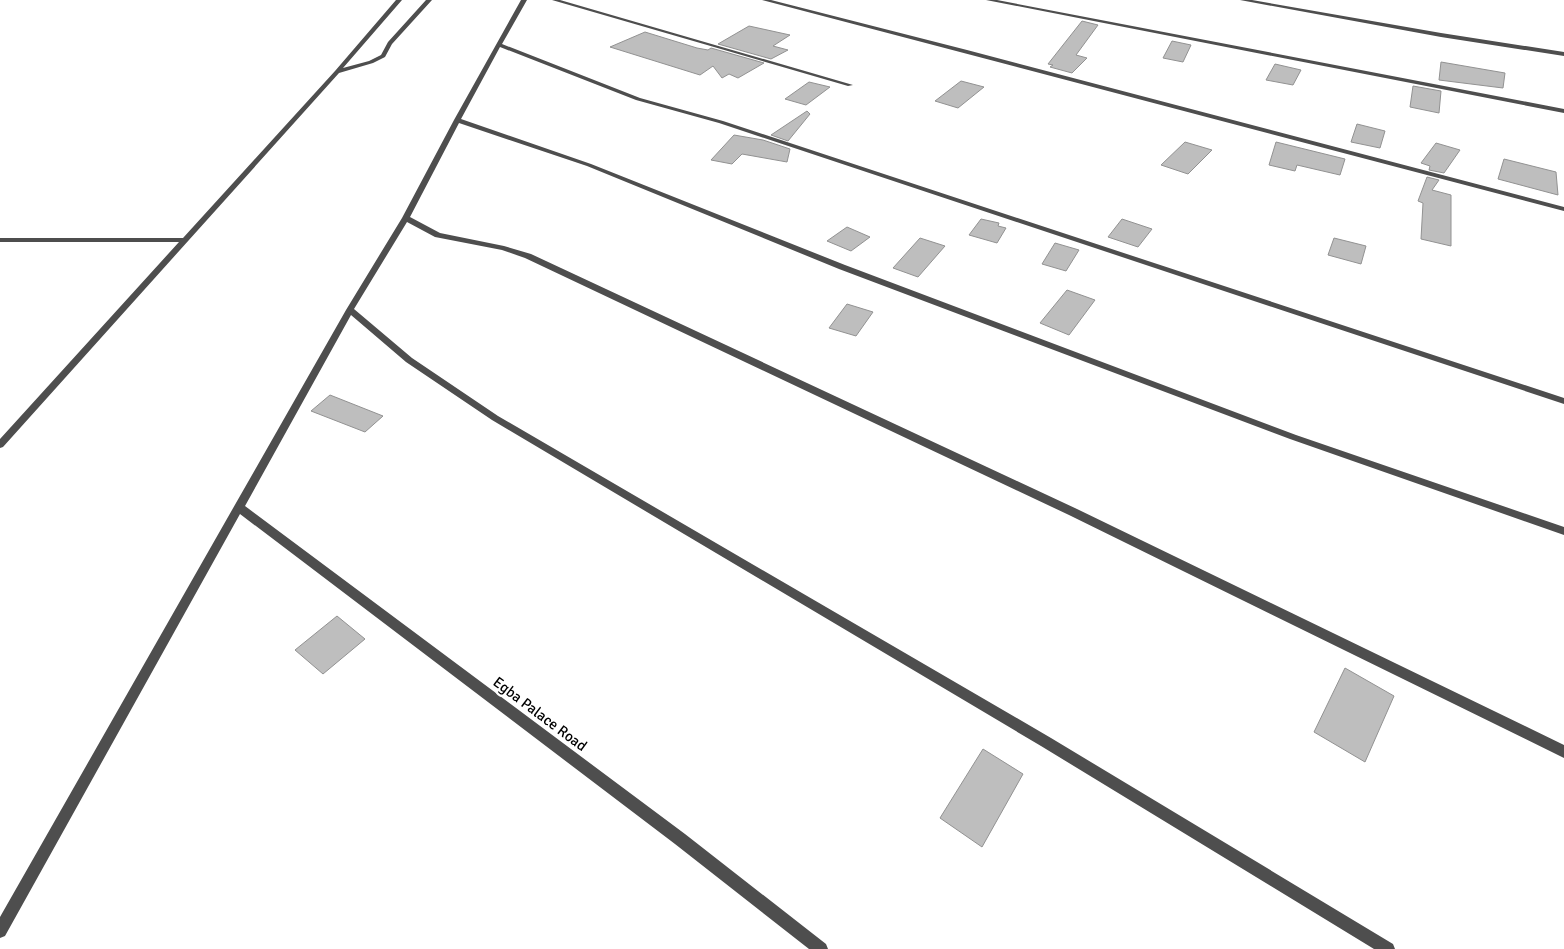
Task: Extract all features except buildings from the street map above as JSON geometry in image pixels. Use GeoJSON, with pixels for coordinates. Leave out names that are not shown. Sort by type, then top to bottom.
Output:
{"type":"FeatureCollection","features":[{"type":"Feature","properties":{"kind":"street"},"geometry":{"type":"LineString","coordinates":[[0,445],[337,72],[399,0]]}},
{"type":"Feature","properties":{"kind":"street"},"geometry":{"type":"LineString","coordinates":[[337,72],[371,62],[383,56],[390,43],[429,0]]}},
{"type":"Feature","properties":{"kind":"street"},"geometry":{"type":"LineString","coordinates":[[0,931],[350,310],[406,218],[457,120],[524,0]]}},
{"type":"Feature","properties":{"kind":"street"},"geometry":{"type":"LineString","coordinates":[[555,0],[850,85]]}},
{"type":"Feature","properties":{"kind":"street"},"geometry":{"type":"LineString","coordinates":[[765,0],[989,56],[1172,107],[1564,209]]}},
{"type":"Feature","properties":{"kind":"street"},"geometry":{"type":"LineString","coordinates":[[989,0],[1564,111]]}},
{"type":"Feature","properties":{"kind":"street"},"geometry":{"type":"LineString","coordinates":[[1243,0],[1441,35],[1564,54]]}},
{"type":"Feature","properties":{"kind":"street"},"geometry":{"type":"LineString","coordinates":[[499,44],[638,99],[721,122],[976,205],[1564,401]]}},
{"type":"Feature","properties":{"kind":"street"},"geometry":{"type":"LineString","coordinates":[[457,120],[589,165],[842,267],[1293,437],[1564,532]]}},
{"type":"Feature","properties":{"kind":"street"},"geometry":{"type":"LineString","coordinates":[[406,218],[438,235],[504,248],[528,256],[1073,512],[1564,752]]}},
{"type":"Feature","properties":{"kind":"street"},"geometry":{"type":"LineString","coordinates":[[0,240],[185,240]]}},
{"type":"Feature","properties":{"kind":"street"},"geometry":{"type":"LineString","coordinates":[[350,310],[409,360],[495,418],[910,662],[1388,949]]}},
{"type":"Feature","properties":{"kind":"street","name":"Egba Palace Road"},"geometry":{"type":"LineString","coordinates":[[238,507],[672,834],[821,949]]}}]}
